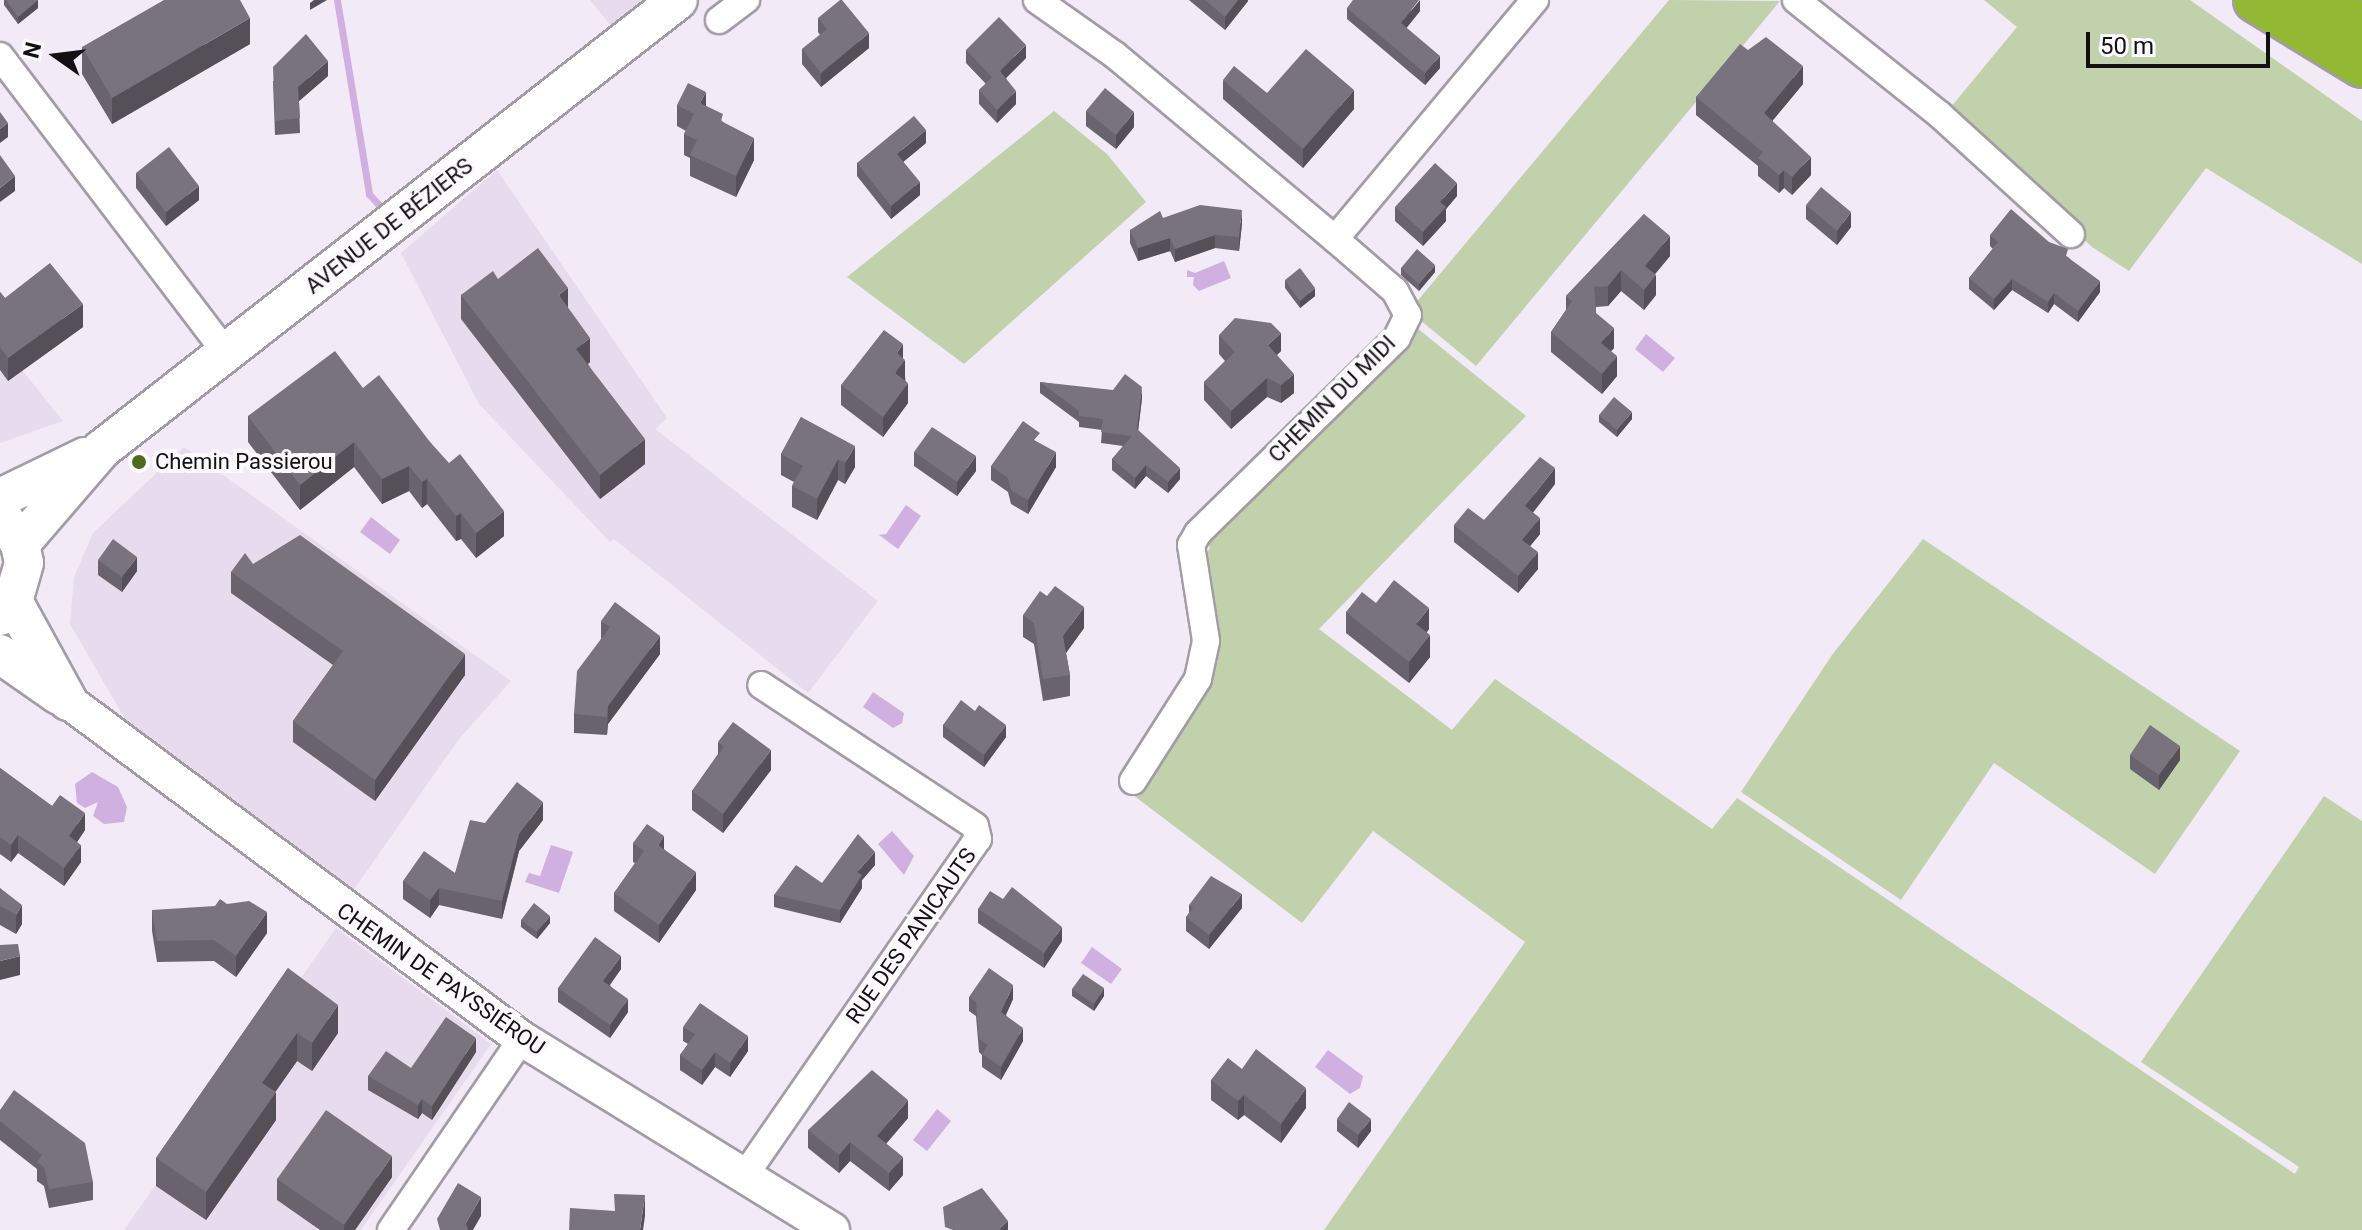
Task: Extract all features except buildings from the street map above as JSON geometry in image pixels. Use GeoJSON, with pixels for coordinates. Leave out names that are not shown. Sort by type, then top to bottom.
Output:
{"type":"FeatureCollection","features":[{"type":"Feature","properties":{"kind":"highway"},"geometry":{"type":"LineString","coordinates":[[2256,0],[2362,65]]}},
{"type":"Feature","properties":{"kind":"highway"},"geometry":{"type":"LineString","coordinates":[[2317,0],[2362,27]]}},
{"type":"Feature","properties":{"kind":"main road","name":"AVENUE DE BÉZIERS"},"geometry":{"type":"LineString","coordinates":[[10,528],[102,449],[678,1]]}},
{"type":"Feature","properties":{"kind":"main road","name":"AVENUE DE BÉZIERS"},"geometry":{"type":"LineString","coordinates":[[0,498],[102,449]]}},
{"type":"Feature","properties":{"kind":"main road"},"geometry":{"type":"LineString","coordinates":[[6,609],[24,563],[10,528]]}},
{"type":"Feature","properties":{"kind":"main road","name":"CHEMIN DE PAYSSIÉROU"},"geometry":{"type":"LineString","coordinates":[[6,609],[68,701]]}},
{"type":"Feature","properties":{"kind":"main road","name":"CHEMIN DE PAYSSIÉROU"},"geometry":{"type":"LineString","coordinates":[[0,654],[68,701]]}},
{"type":"Feature","properties":{"kind":"street"},"geometry":{"type":"LineString","coordinates":[[719,20],[746,0]]}},
{"type":"Feature","properties":{"kind":"street","name":"CHEMIN DU MIDI"},"geometry":{"type":"LineString","coordinates":[[1037,0],[1115,55],[1335,239],[1395,291],[1408,315],[1397,338],[1198,533],[1191,545],[1206,641],[1198,679],[1133,781]]}},
{"type":"Feature","properties":{"kind":"street"},"geometry":{"type":"LineString","coordinates":[[1335,239],[1535,0]]}},
{"type":"Feature","properties":{"kind":"street"},"geometry":{"type":"LineString","coordinates":[[1796,0],[1940,115],[2071,234]]}},
{"type":"Feature","properties":{"kind":"street"},"geometry":{"type":"LineString","coordinates":[[0,56],[226,353]]}},
{"type":"Feature","properties":{"kind":"street","name":"RUE DES PANICAUTS"},"geometry":{"type":"LineString","coordinates":[[745,1175],[978,839],[975,826],[761,685]]}},
{"type":"Feature","properties":{"kind":"street","name":"CHEMIN DE PAYSSIÉROU"},"geometry":{"type":"LineString","coordinates":[[68,701],[522,1039],[832,1230]]}},
{"type":"Feature","properties":{"kind":"street"},"geometry":{"type":"LineString","coordinates":[[391,1230],[522,1039]]}},
{"type":"Feature","properties":{"kind":"shaded area"},"geometry":{"type":"Polygon","coordinates":[[[590,0],[644,0],[611,26],[590,0]]]}},
{"type":"Feature","properties":{"kind":"shaded area"},"geometry":{"type":"Polygon","coordinates":[[[497,170],[667,418],[655,429],[878,601],[808,693],[614,539],[610,542],[479,404],[401,253],[497,170]]]}},
{"type":"Feature","properties":{"kind":"shaded area"},"geometry":{"type":"Polygon","coordinates":[[[1224,261],[1231,278],[1199,291],[1193,285],[1194,277],[1187,277],[1187,270],[1195,273],[1224,261]]]}},
{"type":"Feature","properties":{"kind":"shaded area"},"geometry":{"type":"Polygon","coordinates":[[[1646,334],[1675,358],[1663,372],[1635,349],[1646,334]]]}},
{"type":"Feature","properties":{"kind":"shaded area"},"geometry":{"type":"Polygon","coordinates":[[[0,342],[22,370],[63,421],[0,443],[0,342]]]}},
{"type":"Feature","properties":{"kind":"shaded area"},"geometry":{"type":"Polygon","coordinates":[[[184,447],[511,681],[458,740],[353,891],[136,738],[70,624],[74,577],[93,533],[184,447]]]}},
{"type":"Feature","properties":{"kind":"shaded area"},"geometry":{"type":"Polygon","coordinates":[[[906,505],[921,516],[898,549],[879,535],[886,534],[906,505]]]}},
{"type":"Feature","properties":{"kind":"shaded area"},"geometry":{"type":"Polygon","coordinates":[[[371,517],[400,540],[390,554],[360,532],[371,517]]]}},
{"type":"Feature","properties":{"kind":"shaded area"},"geometry":{"type":"Polygon","coordinates":[[[873,692],[904,713],[902,723],[893,728],[863,707],[873,692]]]}},
{"type":"Feature","properties":{"kind":"shaded area"},"geometry":{"type":"Polygon","coordinates":[[[92,772],[118,787],[127,807],[124,822],[104,824],[93,816],[98,802],[85,808],[77,803],[75,784],[92,772]]]}},
{"type":"Feature","properties":{"kind":"shaded area"},"geometry":{"type":"Polygon","coordinates":[[[892,831],[914,856],[904,875],[878,844],[892,831]]]}},
{"type":"Feature","properties":{"kind":"shaded area"},"geometry":{"type":"Polygon","coordinates":[[[551,845],[573,852],[559,893],[525,882],[529,873],[540,876],[551,845]]]}},
{"type":"Feature","properties":{"kind":"shaded area"},"geometry":{"type":"Polygon","coordinates":[[[336,928],[491,1044],[361,1230],[124,1230],[336,928]]]}},
{"type":"Feature","properties":{"kind":"shaded area"},"geometry":{"type":"Polygon","coordinates":[[[1092,947],[1122,969],[1111,984],[1081,963],[1092,947]]]}},
{"type":"Feature","properties":{"kind":"shaded area"},"geometry":{"type":"Polygon","coordinates":[[[1328,1050],[1363,1076],[1360,1088],[1350,1094],[1315,1067],[1328,1050]]]}},
{"type":"Feature","properties":{"kind":"shaded area"},"geometry":{"type":"Polygon","coordinates":[[[937,1109],[951,1121],[927,1151],[913,1140],[937,1109]]]}},
{"type":"Feature","properties":{"kind":"green space"},"geometry":{"type":"Polygon","coordinates":[[[1669,0],[1780,1],[1476,366],[1409,311],[1669,0]]]}},
{"type":"Feature","properties":{"kind":"green space"},"geometry":{"type":"Polygon","coordinates":[[[1984,0],[2190,0],[2362,121],[2362,264],[2206,168],[2129,271],[2092,247],[1946,113],[2017,27],[1984,0]]]}},
{"type":"Feature","properties":{"kind":"green space"},"geometry":{"type":"Polygon","coordinates":[[[1054,111],[1107,154],[1146,202],[964,364],[847,277],[1054,111]]]}},
{"type":"Feature","properties":{"kind":"green space"},"geometry":{"type":"Polygon","coordinates":[[[1417,328],[1526,416],[1319,629],[1452,730],[1495,679],[1712,829],[1737,798],[2295,1174],[2299,1167],[2141,1062],[2324,796],[2362,821],[2362,1230],[1324,1230],[1525,942],[1373,831],[1302,923],[1133,795],[1207,690],[1218,661],[1205,558],[1210,547],[1199,539],[1417,328]]]}},
{"type":"Feature","properties":{"kind":"green space"},"geometry":{"type":"Polygon","coordinates":[[[1923,539],[2240,751],[2155,874],[1994,763],[1901,900],[1741,792],[1832,655],[1923,539]]]}},
{"type":"Feature","properties":{"kind":"waterway"},"geometry":{"type":"LineString","coordinates":[[337,0],[369,194],[378,204]]}},
{"type":"Feature","properties":{"kind":"place","name":"Chemin Passierou"},"geometry":{"type":"Point","coordinates":[139,462]}}]}
